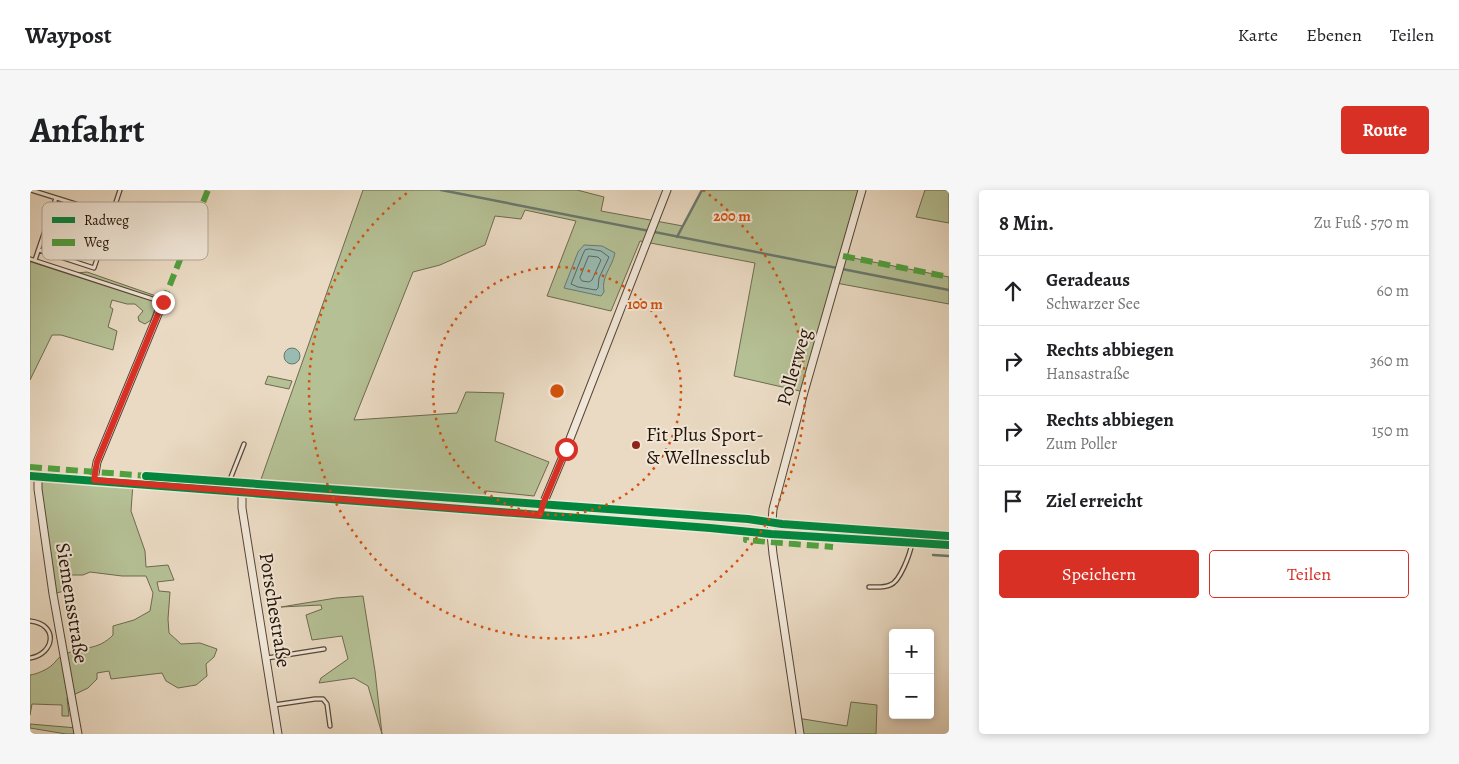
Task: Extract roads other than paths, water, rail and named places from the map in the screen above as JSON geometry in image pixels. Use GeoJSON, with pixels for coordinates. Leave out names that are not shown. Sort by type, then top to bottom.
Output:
{"type":"FeatureCollection","features":[{"type":"Feature","properties":{"kind":"street"},"geometry":{"type":"LineString","coordinates":[[540,515],[667,190]]}},
{"type":"Feature","properties":{"kind":"street","name":"Pollerweg"},"geometry":{"type":"LineString","coordinates":[[800,734],[773,554],[771,534],[773,509],[804,392],[862,190]]}},
{"type":"Feature","properties":{"kind":"street"},"geometry":{"type":"LineString","coordinates":[[94,480],[97,462],[163,302]]}},
{"type":"Feature","properties":{"kind":"street"},"geometry":{"type":"LineString","coordinates":[[34,476],[771,534],[949,545]]}},
{"type":"Feature","properties":{"kind":"street","name":"Siemensstraße"},"geometry":{"type":"LineString","coordinates":[[34,476],[38,489],[53,594],[78,734]]}},
{"type":"Feature","properties":{"kind":"street","name":"Porschestraße"},"geometry":{"type":"LineString","coordinates":[[242,492],[242,508],[278,734]]}},
{"type":"Feature","properties":{"kind":"lane"},"geometry":{"type":"LineString","coordinates":[[32,190],[69,202]]}},
{"type":"Feature","properties":{"kind":"lane"},"geometry":{"type":"LineString","coordinates":[[116,202],[120,190]]}},
{"type":"Feature","properties":{"kind":"lane"},"geometry":{"type":"LineString","coordinates":[[55,202],[56,198]]}},
{"type":"Feature","properties":{"kind":"lane"},"geometry":{"type":"LineString","coordinates":[[35,260],[42,241]]}},
{"type":"Feature","properties":{"kind":"lane"},"geometry":{"type":"LineString","coordinates":[[30,258],[163,302]]}},
{"type":"Feature","properties":{"kind":"lane"},"geometry":{"type":"LineString","coordinates":[[70,260],[94,268],[97,260]]}},
{"type":"Feature","properties":{"kind":"lane"},"geometry":{"type":"LineString","coordinates":[[228,491],[229,482],[244,444]]}},
{"type":"Feature","properties":{"kind":"lane"},"geometry":{"type":"LineString","coordinates":[[869,587],[886,586],[894,583],[910,553],[912,543]]}},
{"type":"Feature","properties":{"kind":"lane"},"geometry":{"type":"LineString","coordinates":[[30,622],[39,622],[46,626],[50,634],[46,651],[39,657],[30,658]]}},
{"type":"Feature","properties":{"kind":"lane"},"geometry":{"type":"LineString","coordinates":[[266,658],[324,648]]}},
{"type":"Feature","properties":{"kind":"lane"},"geometry":{"type":"LineString","coordinates":[[274,705],[323,699],[327,704],[330,726]]}},
{"type":"Feature","properties":{"kind":"water"},"geometry":{"type":"Polygon","coordinates":[[[584,245],[602,246],[615,253],[605,277],[604,292],[601,296],[564,288],[578,252],[584,245]]]}},
{"type":"Feature","properties":{"kind":"water"},"geometry":{"type":"Polygon","coordinates":[[[292,348],[298,350],[300,356],[298,362],[292,364],[286,362],[284,356],[286,350],[292,348]]]}},
{"type":"Feature","properties":{"kind":"waterway"},"geometry":{"type":"LineString","coordinates":[[441,190],[949,290]]}},
{"type":"Feature","properties":{"kind":"waterway"},"geometry":{"type":"LineString","coordinates":[[677,237],[702,190]]}},
{"type":"Feature","properties":{"kind":"waterway"},"geometry":{"type":"LineString","coordinates":[[933,555],[949,556]]}},
{"type":"Feature","properties":{"kind":"place","name":"Fit Plus Sport- & Wellnessclub"},"geometry":{"type":"Point","coordinates":[636,445]}}]}
